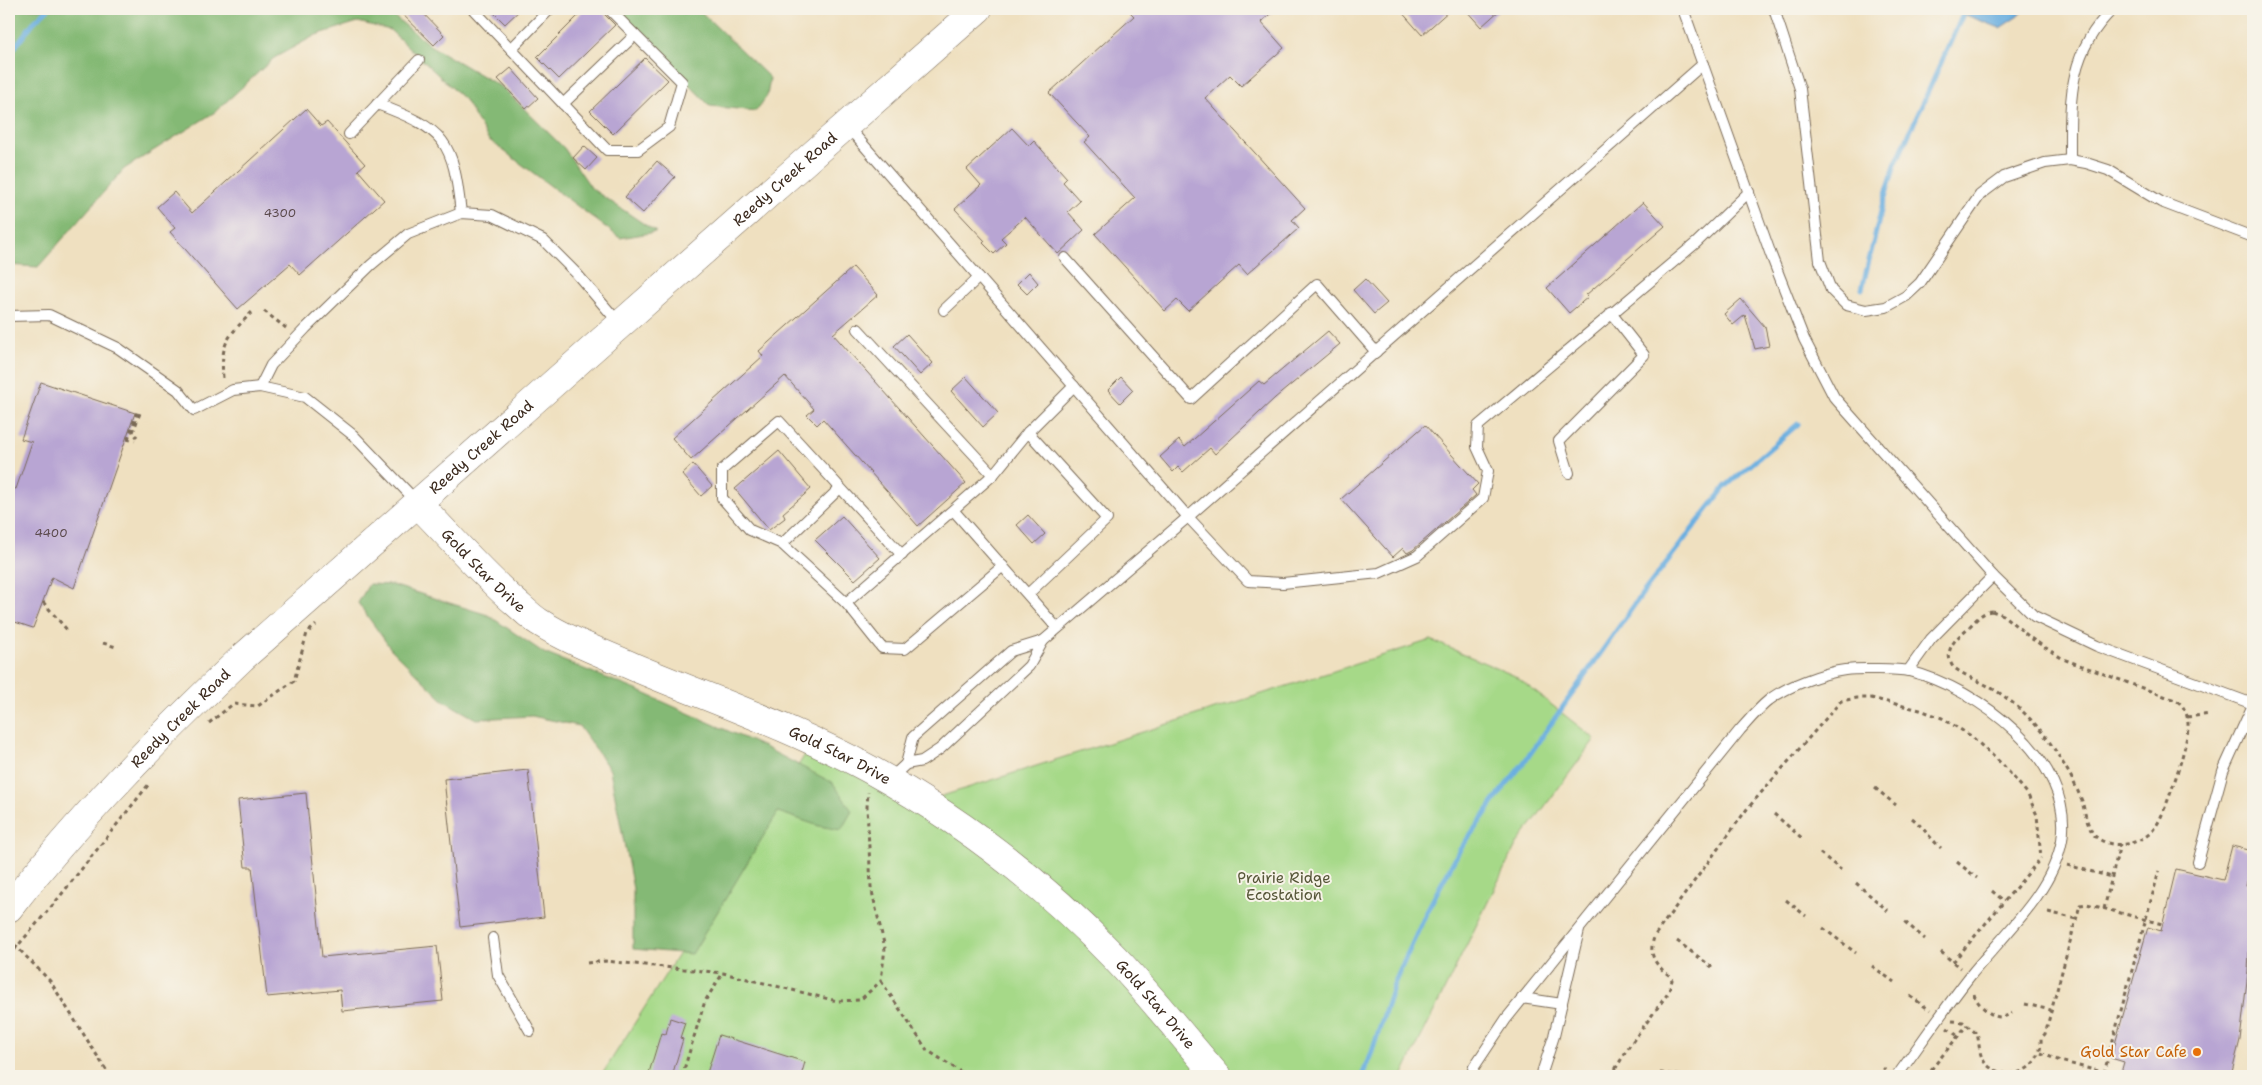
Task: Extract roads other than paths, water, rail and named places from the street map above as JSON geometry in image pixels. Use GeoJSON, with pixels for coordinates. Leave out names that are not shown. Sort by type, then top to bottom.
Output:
{"type":"FeatureCollection","features":[{"type":"Feature","properties":{"kind":"main road","name":"Reedy Creek Road"},"geometry":{"type":"LineString","coordinates":[[9,908],[72,830],[166,730],[242,658],[978,9]]}},
{"type":"Feature","properties":{"kind":"main road","name":"Gold Star Drive"},"geometry":{"type":"LineString","coordinates":[[417,503],[480,570],[536,621],[568,639],[888,771],[1014,865],[1072,915],[1134,978],[1217,1076]]}},
{"type":"Feature","properties":{"kind":"lane"},"geometry":{"type":"LineString","coordinates":[[473,9],[607,150],[638,150],[669,127],[682,82],[609,9]]}},
{"type":"Feature","properties":{"kind":"lane"},"geometry":{"type":"LineString","coordinates":[[511,49],[550,9]]}},
{"type":"Feature","properties":{"kind":"lane"},"geometry":{"type":"LineString","coordinates":[[1683,9],[1804,339],[1834,397],[1993,576],[2034,616],[2097,646],[2253,704],[2223,771],[2198,862]]}},
{"type":"Feature","properties":{"kind":"lane"},"geometry":{"type":"LineString","coordinates":[[1774,9],[1800,89],[1820,261],[1831,290],[1846,305],[1866,310],[1886,307],[1906,296],[1920,283],[1980,195],[2004,177],[2045,163],[2070,160],[2108,170],[2161,202],[2253,237]]}},
{"type":"Feature","properties":{"kind":"lane"},"geometry":{"type":"LineString","coordinates":[[2070,160],[2071,94],[2081,54],[2102,20],[2114,9]]}},
{"type":"Feature","properties":{"kind":"lane"},"geometry":{"type":"LineString","coordinates":[[563,104],[635,35]]}},
{"type":"Feature","properties":{"kind":"lane"},"geometry":{"type":"LineString","coordinates":[[349,134],[418,60]]}},
{"type":"Feature","properties":{"kind":"lane"},"geometry":{"type":"LineString","coordinates":[[888,771],[922,761],[940,749],[1029,666],[1043,641],[1057,628],[1188,517],[1703,64]]}},
{"type":"Feature","properties":{"kind":"lane"},"geometry":{"type":"LineString","coordinates":[[377,104],[405,115],[432,129],[450,151],[458,185],[461,213]]}},
{"type":"Feature","properties":{"kind":"lane"},"geometry":{"type":"LineString","coordinates":[[846,125],[1188,517],[1248,581],[1283,583],[1379,573],[1417,556],[1483,498],[1488,471],[1477,447],[1478,426],[1696,243],[1749,192]]}},
{"type":"Feature","properties":{"kind":"lane"},"geometry":{"type":"LineString","coordinates":[[260,387],[271,365],[371,265],[408,234],[461,213],[492,215],[543,240],[576,273],[620,324]]}},
{"type":"Feature","properties":{"kind":"lane"},"geometry":{"type":"LineString","coordinates":[[1065,258],[1191,399],[1317,284],[1376,352]]}},
{"type":"Feature","properties":{"kind":"lane"},"geometry":{"type":"LineString","coordinates":[[944,310],[979,277]]}},
{"type":"Feature","properties":{"kind":"lane"},"geometry":{"type":"LineString","coordinates":[[1569,473],[1559,441],[1644,355],[1611,313]]}},
{"type":"Feature","properties":{"kind":"lane"},"geometry":{"type":"LineString","coordinates":[[9,316],[49,315],[118,348],[178,390],[194,410],[233,390],[260,387],[306,397],[353,435],[417,503]]}},
{"type":"Feature","properties":{"kind":"lane"},"geometry":{"type":"LineString","coordinates":[[858,329],[993,475]]}},
{"type":"Feature","properties":{"kind":"lane"},"geometry":{"type":"LineString","coordinates":[[846,603],[954,511],[993,475],[1028,432],[1074,386]]}},
{"type":"Feature","properties":{"kind":"lane"},"geometry":{"type":"LineString","coordinates":[[902,555],[779,421],[722,470],[722,498],[750,530],[782,544],[846,603],[882,648],[905,649],[1003,566]]}},
{"type":"Feature","properties":{"kind":"lane"},"geometry":{"type":"LineString","coordinates":[[1028,432],[1107,518],[1028,594]]}},
{"type":"Feature","properties":{"kind":"lane"},"geometry":{"type":"LineString","coordinates":[[782,544],[840,488]]}},
{"type":"Feature","properties":{"kind":"lane"},"geometry":{"type":"LineString","coordinates":[[954,511],[1057,628]]}},
{"type":"Feature","properties":{"kind":"lane"},"geometry":{"type":"LineString","coordinates":[[1908,671],[1931,639],[1993,576]]}},
{"type":"Feature","properties":{"kind":"lane"},"geometry":{"type":"LineString","coordinates":[[888,771],[913,737],[1011,650],[1043,641]]}},
{"type":"Feature","properties":{"kind":"lane"},"geometry":{"type":"LineString","coordinates":[[1471,1076],[1474,1067],[1522,998],[1740,730],[1769,699],[1802,682],[1845,670],[1908,671],[1972,698],[1997,715],[2023,738],[2052,780],[2061,806],[2063,822],[2062,840],[2056,862],[2048,879],[1959,990],[1897,1076]]}},
{"type":"Feature","properties":{"kind":"lane"},"geometry":{"type":"LineString","coordinates":[[1541,1076],[1554,1036],[1579,927]]}},
{"type":"Feature","properties":{"kind":"lane"},"geometry":{"type":"LineString","coordinates":[[493,938],[498,975],[530,1031]]}},
{"type":"Feature","properties":{"kind":"lane"},"geometry":{"type":"LineString","coordinates":[[1522,998],[1562,1004]]}},
{"type":"Feature","properties":{"kind":"water"},"geometry":{"type":"Polygon","coordinates":[[[1960,9],[2025,9],[2000,28],[1963,14],[1960,9]]]}},
{"type":"Feature","properties":{"kind":"waterway"},"geometry":{"type":"LineString","coordinates":[[9,55],[33,23],[48,9]]}},
{"type":"Feature","properties":{"kind":"waterway"},"geometry":{"type":"LineString","coordinates":[[1862,289],[1882,207],[1895,165],[1963,14]]}},
{"type":"Feature","properties":{"kind":"waterway"},"geometry":{"type":"LineString","coordinates":[[1362,1076],[1372,1052],[1394,984],[1428,909],[1459,851],[1525,761],[1642,594],[1725,487],[1798,424]]}},
{"type":"Feature","properties":{"kind":"place","name":"Gold Star Cafe"},"geometry":{"type":"Point","coordinates":[2197,1052]}},
{"type":"Feature","properties":{"kind":"park label","name":"Prairie Ridge Ecostation"},"geometry":{"type":"Point","coordinates":[1284,886]}}]}
